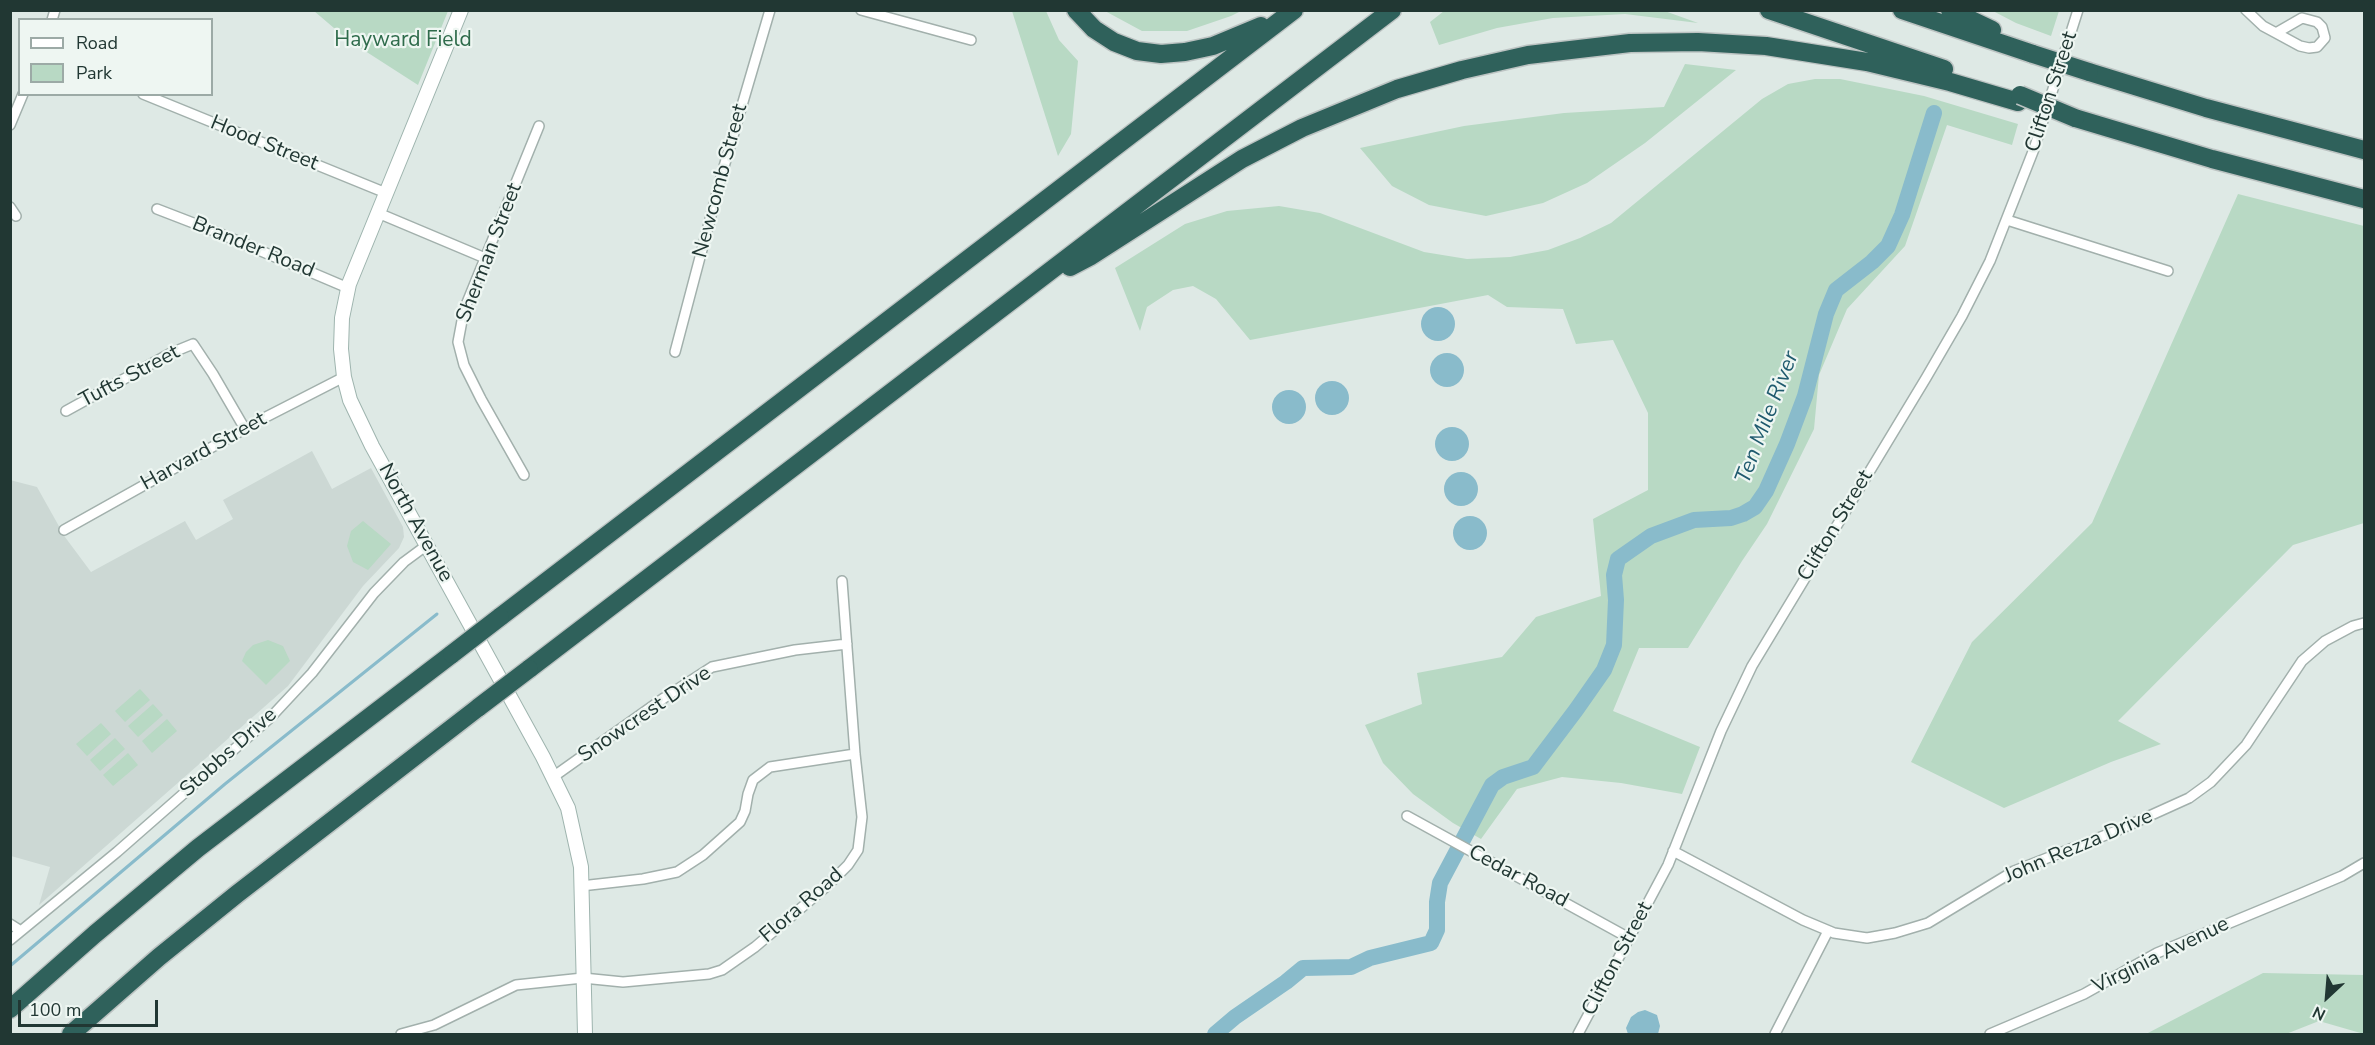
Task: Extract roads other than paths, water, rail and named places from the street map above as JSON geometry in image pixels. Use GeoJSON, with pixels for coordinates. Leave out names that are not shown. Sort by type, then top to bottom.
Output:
{"type":"FeatureCollection","features":[{"type":"Feature","properties":{"kind":"highway"},"geometry":{"type":"LineString","coordinates":[[1077,10],[1095,29],[1114,42],[1137,51],[1161,54],[1213,46],[1291,13]]}},
{"type":"Feature","properties":{"kind":"highway"},"geometry":{"type":"LineString","coordinates":[[71,1035],[210,915],[1392,10]]}},
{"type":"Feature","properties":{"kind":"highway"},"geometry":{"type":"LineString","coordinates":[[1769,10],[2074,118],[2223,162],[2364,199]]}},
{"type":"Feature","properties":{"kind":"highway"},"geometry":{"type":"LineString","coordinates":[[1902,10],[2091,68],[2206,108],[2364,150]]}},
{"type":"Feature","properties":{"kind":"highway"},"geometry":{"type":"LineString","coordinates":[[1950,10],[2035,50]]}},
{"type":"Feature","properties":{"kind":"highway"},"geometry":{"type":"LineString","coordinates":[[10,1009],[189,855],[1291,13]]}},
{"type":"Feature","properties":{"kind":"highway"},"geometry":{"type":"LineString","coordinates":[[1028,288],[1091,256],[1224,170],[1302,128],[1397,89],[1462,70],[1528,55],[1630,43],[1698,42],[1766,46],[1867,62],[2019,98]]}},
{"type":"Feature","properties":{"kind":"highway"},"geometry":{"type":"LineString","coordinates":[[2091,68],[2364,144]]}},
{"type":"Feature","properties":{"kind":"main road","name":"North Avenue"},"geometry":{"type":"LineString","coordinates":[[461,10],[348,288],[342,318],[341,349],[344,376],[350,400],[360,423],[553,777],[567,808],[581,867],[585,1035]]}},
{"type":"Feature","properties":{"kind":"street","name":"Newcomb Street"},"geometry":{"type":"LineString","coordinates":[[675,352],[723,170],[770,10]]}},
{"type":"Feature","properties":{"kind":"street"},"geometry":{"type":"LineString","coordinates":[[861,10],[971,40]]}},
{"type":"Feature","properties":{"kind":"street","name":"Clifton Street"},"geometry":{"type":"LineString","coordinates":[[1578,1035],[1673,850],[1721,731],[1752,666],[1962,316],[1990,261],[2034,149],[2078,10]]}},
{"type":"Feature","properties":{"kind":"street"},"geometry":{"type":"LineString","coordinates":[[2246,10],[2276,33],[2309,48],[2318,47],[2325,38],[2322,27],[2317,22],[2302,18],[2276,33]]}},
{"type":"Feature","properties":{"kind":"street"},"geometry":{"type":"LineString","coordinates":[[10,125],[23,96]]}},
{"type":"Feature","properties":{"kind":"street","name":"Hood Street"},"geometry":{"type":"LineString","coordinates":[[148,96],[386,193]]}},
{"type":"Feature","properties":{"kind":"street","name":"Sherman Street"},"geometry":{"type":"LineString","coordinates":[[524,476],[468,374],[458,342],[464,310],[539,126]]}},
{"type":"Feature","properties":{"kind":"street","name":"Brander Road"},"geometry":{"type":"LineString","coordinates":[[157,209],[348,288]]}},
{"type":"Feature","properties":{"kind":"street"},"geometry":{"type":"LineString","coordinates":[[378,213],[485,258]]}},
{"type":"Feature","properties":{"kind":"street"},"geometry":{"type":"LineString","coordinates":[[2007,220],[2168,272]]}},
{"type":"Feature","properties":{"kind":"street","name":"Tufts Street"},"geometry":{"type":"LineString","coordinates":[[66,411],[148,365],[193,344],[245,429]]}},
{"type":"Feature","properties":{"kind":"street","name":"Harvard Street"},"geometry":{"type":"LineString","coordinates":[[64,530],[344,376]]}},
{"type":"Feature","properties":{"kind":"street","name":"Stobbs Drive"},"geometry":{"type":"LineString","coordinates":[[10,940],[117,852],[271,717],[312,673],[374,593],[404,562],[427,545]]}},
{"type":"Feature","properties":{"kind":"street","name":"Flora Road"},"geometry":{"type":"LineString","coordinates":[[401,1035],[434,1025],[516,985],[584,978],[622,982],[709,974],[722,970],[755,947],[827,886],[848,865],[858,850],[862,817],[842,581]]}},
{"type":"Feature","properties":{"kind":"street","name":"John Rezza Drive"},"geometry":{"type":"LineString","coordinates":[[1673,850],[1803,920],[1828,931],[1867,938],[1895,933],[1928,923],[2014,871],[2116,831],[2189,798],[2217,776],[2246,744],[2302,661],[2325,641],[2353,626],[2364,623]]}},
{"type":"Feature","properties":{"kind":"street","name":"Snowcrest Drive"},"geometry":{"type":"LineString","coordinates":[[553,777],[664,698],[712,668],[795,650],[847,644]]}},
{"type":"Feature","properties":{"kind":"street"},"geometry":{"type":"LineString","coordinates":[[581,886],[644,879],[676,872],[703,855],[740,822],[753,780],[770,767],[855,754]]}},
{"type":"Feature","properties":{"kind":"street","name":"Cedar Road"},"geometry":{"type":"LineString","coordinates":[[1407,816],[1430,831],[1629,938]]}},
{"type":"Feature","properties":{"kind":"street","name":"Virginia Avenue"},"geometry":{"type":"LineString","coordinates":[[1997,1033],[2084,994],[2157,953],[2342,876],[2364,863]]}},
{"type":"Feature","properties":{"kind":"street"},"geometry":{"type":"LineString","coordinates":[[10,924],[21,932]]}},
{"type":"Feature","properties":{"kind":"street"},"geometry":{"type":"LineString","coordinates":[[1775,1035],[1828,931]]}},
{"type":"Feature","properties":{"kind":"water"},"geometry":{"type":"Polygon","coordinates":[[[1438,307],[1450,312],[1455,324],[1450,336],[1438,341],[1426,336],[1421,324],[1426,312],[1438,307]]]}},
{"type":"Feature","properties":{"kind":"water"},"geometry":{"type":"Polygon","coordinates":[[[1447,353],[1459,358],[1464,370],[1459,382],[1447,387],[1435,382],[1430,370],[1435,358],[1447,353]]]}},
{"type":"Feature","properties":{"kind":"water"},"geometry":{"type":"Polygon","coordinates":[[[1332,381],[1344,386],[1349,398],[1344,410],[1332,415],[1320,410],[1315,398],[1320,386],[1332,381]]]}},
{"type":"Feature","properties":{"kind":"water"},"geometry":{"type":"Polygon","coordinates":[[[1289,390],[1301,395],[1306,407],[1301,419],[1289,424],[1277,419],[1272,407],[1277,395],[1289,390]]]}},
{"type":"Feature","properties":{"kind":"water"},"geometry":{"type":"Polygon","coordinates":[[[1452,427],[1464,432],[1469,444],[1464,456],[1452,461],[1440,456],[1435,444],[1440,432],[1452,427]]]}},
{"type":"Feature","properties":{"kind":"water"},"geometry":{"type":"Polygon","coordinates":[[[1461,472],[1473,477],[1478,489],[1473,501],[1461,506],[1449,501],[1444,489],[1449,477],[1461,472]]]}},
{"type":"Feature","properties":{"kind":"water"},"geometry":{"type":"Polygon","coordinates":[[[1470,516],[1482,521],[1487,533],[1482,545],[1470,550],[1458,545],[1453,533],[1458,521],[1470,516]]]}},
{"type":"Feature","properties":{"kind":"water"},"geometry":{"type":"Polygon","coordinates":[[[1645,1010],[1657,1015],[1660,1026],[1658,1034],[1628,1034],[1626,1028],[1631,1017],[1645,1010]]]}},
{"type":"Feature","properties":{"kind":"waterway","name":"Ten Mile River"},"geometry":{"type":"LineString","coordinates":[[1215,1034],[1303,968],[1351,967],[1370,958],[1431,943],[1437,930],[1440,883],[1492,785],[1503,777],[1533,767],[1604,670],[1614,645],[1616,600],[1614,575],[1618,559],[1651,536],[1694,520],[1731,518],[1743,514],[1755,507],[1766,491],[1805,396],[1826,314],[1836,290],[1872,262],[1888,246],[1902,215],[1934,113]]}},
{"type":"Feature","properties":{"kind":"waterway"},"geometry":{"type":"LineString","coordinates":[[10,966],[225,784],[437,614]]}},
{"type":"Feature","properties":{"kind":"park label","name":"Hayward Field"},"geometry":{"type":"Point","coordinates":[403,41]}}]}
